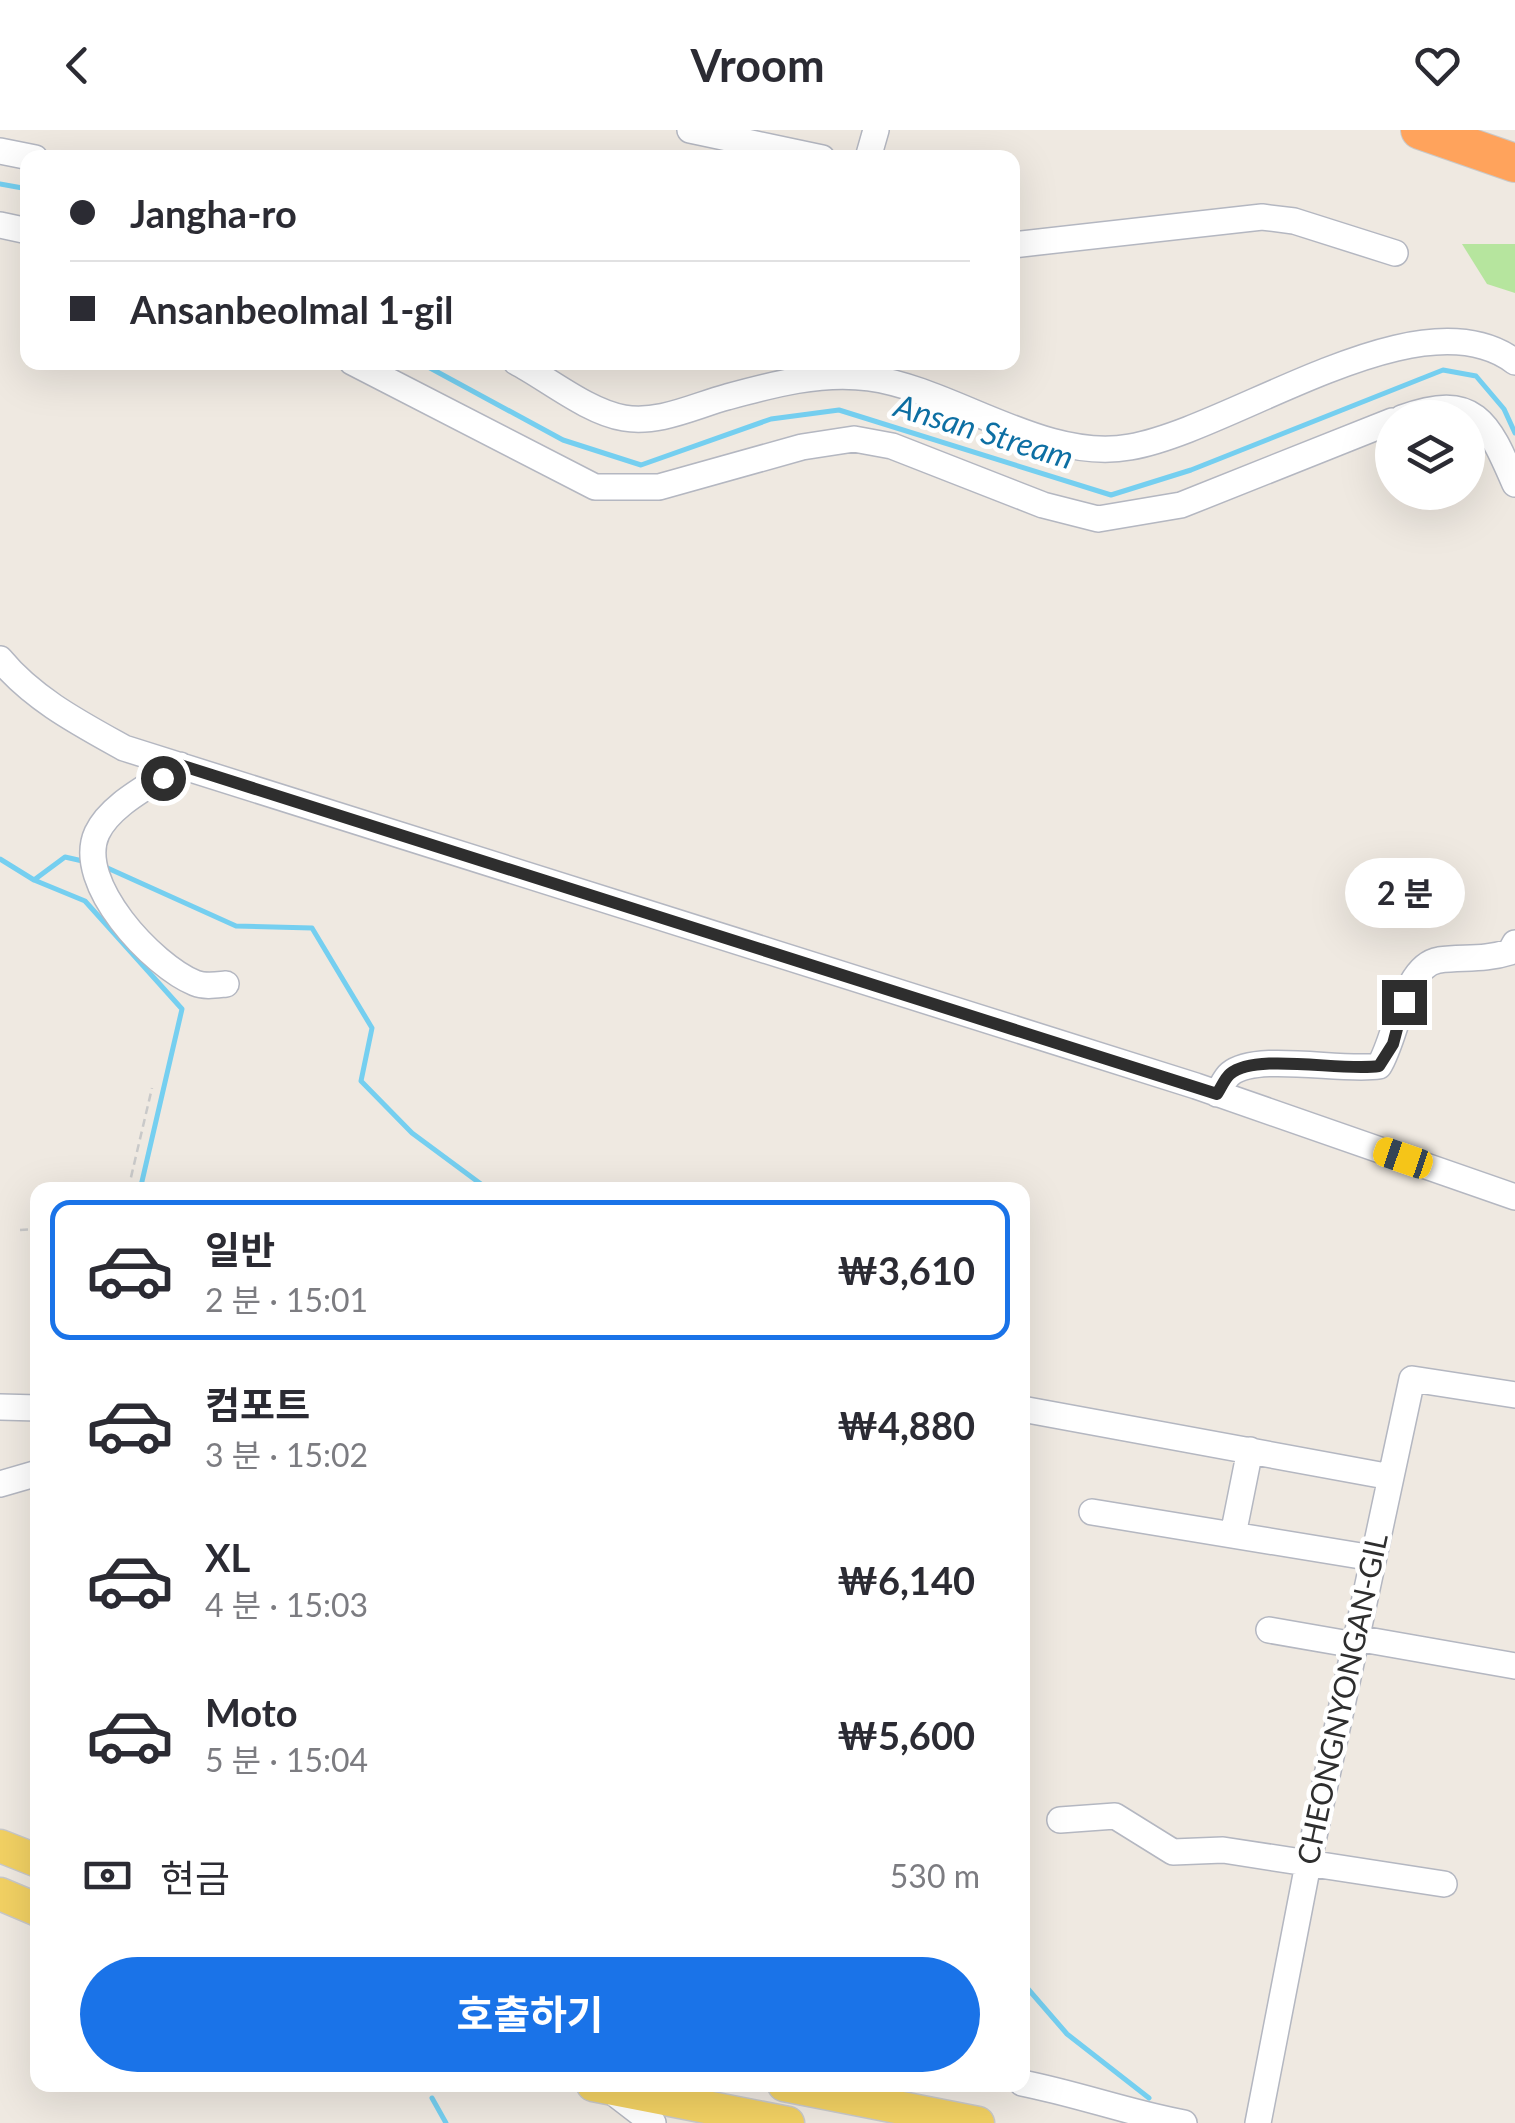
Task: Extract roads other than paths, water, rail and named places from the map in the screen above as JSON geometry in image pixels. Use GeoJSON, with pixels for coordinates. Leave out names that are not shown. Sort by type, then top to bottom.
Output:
{"type":"FeatureCollection","features":[{"type":"Feature","properties":{"kind":"highway"},"geometry":{"type":"LineString","coordinates":[[1420,131],[1515,163]]}},
{"type":"Feature","properties":{"kind":"main road"},"geometry":{"type":"LineString","coordinates":[[0,1846],[30,1858]]}},
{"type":"Feature","properties":{"kind":"main road"},"geometry":{"type":"LineString","coordinates":[[0,1894],[30,1907]]}},
{"type":"Feature","properties":{"kind":"main road"},"geometry":{"type":"LineString","coordinates":[[630,2092],[788,2123]]}},
{"type":"Feature","properties":{"kind":"main road"},"geometry":{"type":"LineString","coordinates":[[820,2092],[978,2123]]}},
{"type":"Feature","properties":{"kind":"street"},"geometry":{"type":"LineString","coordinates":[[690,130],[791,140]]}},
{"type":"Feature","properties":{"kind":"street"},"geometry":{"type":"LineString","coordinates":[[1020,243],[1262,217],[1294,221],[1395,252]]}},
{"type":"Feature","properties":{"kind":"street"},"geometry":{"type":"LineString","coordinates":[[531,370],[621,418],[682,412],[785,383],[869,378],[1035,435],[1088,447],[1124,448],[1186,432],[1365,358],[1414,343],[1460,340],[1501,351],[1515,362]]}},
{"type":"Feature","properties":{"kind":"street"},"geometry":{"type":"LineString","coordinates":[[367,370],[594,487],[659,487],[802,447],[854,440],[892,446],[1044,505],[1098,519],[1181,506],[1375,428]]}},
{"type":"Feature","properties":{"kind":"street"},"geometry":{"type":"LineString","coordinates":[[1485,425],[1515,484]]}},
{"type":"Feature","properties":{"kind":"street"},"geometry":{"type":"LineString","coordinates":[[0,659],[14,677],[68,717],[124,748],[1217,1094],[1515,1197]]}},
{"type":"Feature","properties":{"kind":"street"},"geometry":{"type":"LineString","coordinates":[[180,765],[116,809],[99,829],[93,861],[139,942],[166,968],[200,986],[226,984]]}},
{"type":"Feature","properties":{"kind":"street"},"geometry":{"type":"LineString","coordinates":[[1217,1094],[1232,1072],[1262,1064],[1360,1069],[1379,1066],[1393,1044],[1411,982],[1424,967],[1437,960],[1482,961],[1510,952],[1515,943]]}},
{"type":"Feature","properties":{"kind":"street","name":"CHEONGNYONGAN-GIL"},"geometry":{"type":"LineString","coordinates":[[1258,2123],[1308,1864],[1412,1379],[1515,1395]]}},
{"type":"Feature","properties":{"kind":"street"},"geometry":{"type":"LineString","coordinates":[[0,1407],[30,1408]]}},
{"type":"Feature","properties":{"kind":"street"},"geometry":{"type":"LineString","coordinates":[[1030,1410],[1391,1477]]}},
{"type":"Feature","properties":{"kind":"street"},"geometry":{"type":"LineString","coordinates":[[1233,1535],[1250,1450]]}},
{"type":"Feature","properties":{"kind":"street"},"geometry":{"type":"LineString","coordinates":[[0,1484],[30,1475]]}},
{"type":"Feature","properties":{"kind":"street"},"geometry":{"type":"LineString","coordinates":[[1092,1512],[1374,1558]]}},
{"type":"Feature","properties":{"kind":"street"},"geometry":{"type":"LineString","coordinates":[[1269,1630],[1515,1666]]}},
{"type":"Feature","properties":{"kind":"street"},"geometry":{"type":"LineString","coordinates":[[1060,1820],[1116,1816],[1173,1852],[1223,1850],[1444,1884]]}},
{"type":"Feature","properties":{"kind":"street"},"geometry":{"type":"LineString","coordinates":[[1030,2084],[1070,2092],[1126,2113],[1184,2123]]}},
{"type":"Feature","properties":{"kind":"street"},"geometry":{"type":"LineString","coordinates":[[608,2092],[653,2123]]}},
{"type":"Feature","properties":{"kind":"waterway","name":"Ansan Stream"},"geometry":{"type":"LineString","coordinates":[[0,184],[20,188]]}},
{"type":"Feature","properties":{"kind":"waterway","name":"Ansan Stream"},"geometry":{"type":"LineString","coordinates":[[434,370],[563,440],[641,465],[771,419],[839,410],[1111,495],[1191,470],[1443,370],[1476,376],[1504,409],[1515,433]]}},
{"type":"Feature","properties":{"kind":"waterway"},"geometry":{"type":"LineString","coordinates":[[34,880],[65,857],[87,862]]}},
{"type":"Feature","properties":{"kind":"waterway"},"geometry":{"type":"LineString","coordinates":[[0,859],[34,880],[85,901],[182,1009],[142,1182]]}},
{"type":"Feature","properties":{"kind":"waterway"},"geometry":{"type":"LineString","coordinates":[[103,866],[236,926],[312,928],[372,1028],[361,1081],[412,1133],[478,1182]]}},
{"type":"Feature","properties":{"kind":"waterway"},"geometry":{"type":"LineString","coordinates":[[1030,1991],[1067,2034],[1149,2098]]}},
{"type":"Feature","properties":{"kind":"waterway"},"geometry":{"type":"LineString","coordinates":[[432,2098],[446,2123]]}}]}
